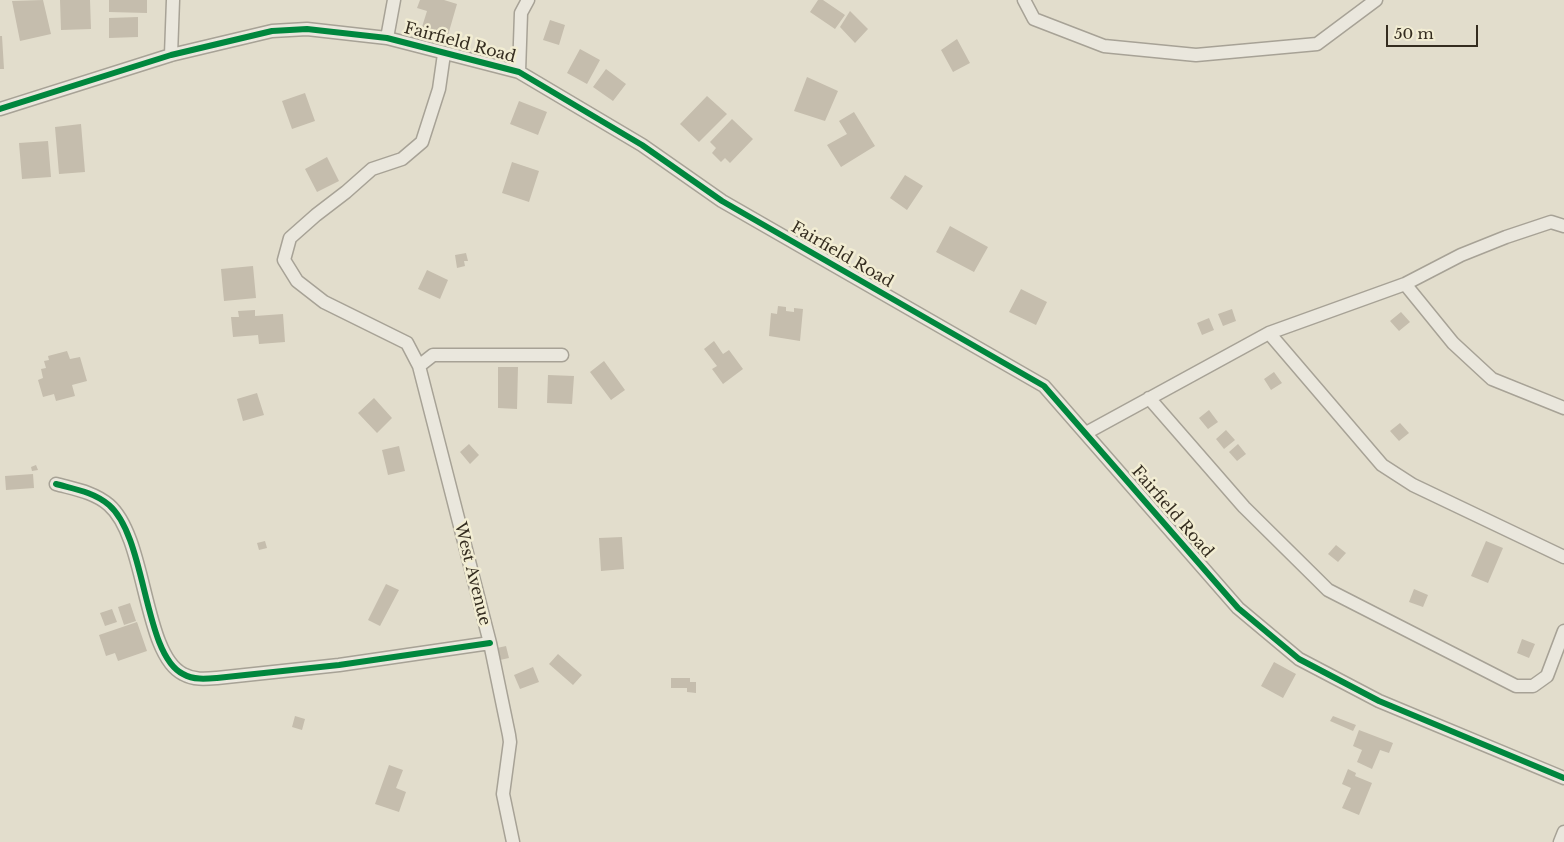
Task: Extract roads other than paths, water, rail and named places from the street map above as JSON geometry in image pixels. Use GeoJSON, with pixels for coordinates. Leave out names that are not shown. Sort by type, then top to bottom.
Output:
{"type":"FeatureCollection","features":[{"type":"Feature","properties":{"kind":"street"},"geometry":{"type":"LineString","coordinates":[[171,55],[173,0]]}},
{"type":"Feature","properties":{"kind":"street"},"geometry":{"type":"LineString","coordinates":[[387,38],[394,0]]}},
{"type":"Feature","properties":{"kind":"street"},"geometry":{"type":"LineString","coordinates":[[519,72],[521,13],[528,0]]}},
{"type":"Feature","properties":{"kind":"street"},"geometry":{"type":"LineString","coordinates":[[1024,0],[1034,19],[1104,46],[1196,55],[1317,44],[1376,0]]}},
{"type":"Feature","properties":{"kind":"street","name":"Fairfield Road"},"geometry":{"type":"LineString","coordinates":[[0,109],[171,55],[272,31],[307,29],[387,38],[519,72],[642,145],[722,201],[1044,386],[1238,608],[1299,659],[1379,700],[1564,778]]}},
{"type":"Feature","properties":{"kind":"street","name":"West Avenue"},"geometry":{"type":"LineString","coordinates":[[444,54],[439,89],[422,142],[402,159],[372,169],[316,215],[290,238],[284,260],[297,281],[324,302],[407,343],[419,366],[490,643],[510,742],[503,794],[513,842]]}},
{"type":"Feature","properties":{"kind":"street"},"geometry":{"type":"LineString","coordinates":[[1086,433],[1269,333],[1405,284],[1460,255],[1506,237],[1551,222],[1564,226]]}},
{"type":"Feature","properties":{"kind":"street"},"geometry":{"type":"LineString","coordinates":[[1405,284],[1452,343],[1492,379],[1564,408]]}},
{"type":"Feature","properties":{"kind":"street"},"geometry":{"type":"LineString","coordinates":[[1269,333],[1382,465],[1413,485],[1564,558]]}},
{"type":"Feature","properties":{"kind":"street"},"geometry":{"type":"LineString","coordinates":[[419,366],[433,355],[562,355]]}},
{"type":"Feature","properties":{"kind":"street"},"geometry":{"type":"LineString","coordinates":[[1149,398],[1244,507],[1328,590],[1516,686],[1533,686],[1547,676],[1564,631]]}},
{"type":"Feature","properties":{"kind":"street"},"geometry":{"type":"LineString","coordinates":[[56,484],[101,499],[117,513],[129,539],[163,652],[175,668],[183,674],[198,679],[217,678],[339,665],[490,643]]}},
{"type":"Feature","properties":{"kind":"street"},"geometry":{"type":"LineString","coordinates":[[1560,842],[1564,832]]}}]}
